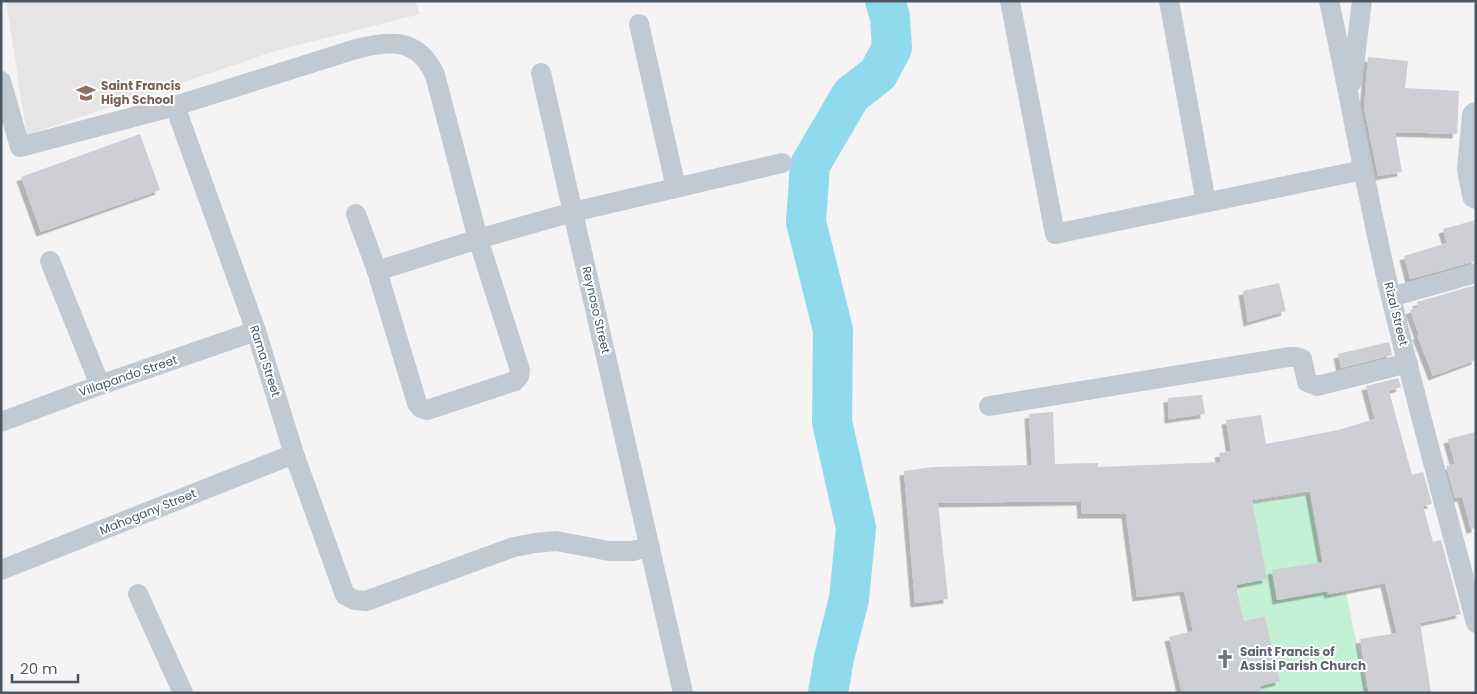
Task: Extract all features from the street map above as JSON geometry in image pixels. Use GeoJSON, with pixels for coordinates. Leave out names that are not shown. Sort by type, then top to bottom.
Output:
{"type":"FeatureCollection","features":[{"type":"Feature","properties":{"kind":"street"},"geometry":{"type":"LineString","coordinates":[[1010,1],[1055,234],[1363,170]]}},
{"type":"Feature","properties":{"kind":"street"},"geometry":{"type":"LineString","coordinates":[[1169,1],[1206,202]]}},
{"type":"Feature","properties":{"kind":"street","name":"Rizal Street"},"geometry":{"type":"LineString","coordinates":[[1329,1],[1391,297],[1476,623]]}},
{"type":"Feature","properties":{"kind":"street"},"geometry":{"type":"LineString","coordinates":[[1350,96],[1362,1]]}},
{"type":"Feature","properties":{"kind":"street"},"geometry":{"type":"LineString","coordinates":[[639,24],[676,188]]}},
{"type":"Feature","properties":{"kind":"street"},"geometry":{"type":"LineString","coordinates":[[1,81],[20,147],[176,106],[374,44],[406,44],[420,53],[430,63],[435,75],[478,240],[520,370],[519,376],[515,381],[427,410],[421,408],[417,402],[378,271],[356,214]]}},
{"type":"Feature","properties":{"kind":"street","name":"Reynoso Street"},"geometry":{"type":"LineString","coordinates":[[541,73],[682,693]]}},
{"type":"Feature","properties":{"kind":"street","name":"Rama Street"},"geometry":{"type":"LineString","coordinates":[[176,106],[256,331],[294,454],[345,596],[355,600],[366,601],[514,547],[535,543],[556,542],[609,551],[632,551],[650,547]]}},
{"type":"Feature","properties":{"kind":"street"},"geometry":{"type":"LineString","coordinates":[[1476,116],[1471,169],[1476,195]]}},
{"type":"Feature","properties":{"kind":"street"},"geometry":{"type":"LineString","coordinates":[[378,271],[573,212],[782,162]]}},
{"type":"Feature","properties":{"kind":"street"},"geometry":{"type":"LineString","coordinates":[[50,261],[100,385]]}},
{"type":"Feature","properties":{"kind":"street"},"geometry":{"type":"LineString","coordinates":[[1391,297],[1476,273]]}},
{"type":"Feature","properties":{"kind":"street","name":"Villapando Street"},"geometry":{"type":"LineString","coordinates":[[1,422],[100,385],[256,331]]}},
{"type":"Feature","properties":{"kind":"street"},"geometry":{"type":"LineString","coordinates":[[990,406],[1289,356],[1296,356],[1302,359],[1307,382],[1317,386],[1408,363]]}},
{"type":"Feature","properties":{"kind":"street","name":"Mahogany Street"},"geometry":{"type":"LineString","coordinates":[[1,570],[294,454]]}},
{"type":"Feature","properties":{"kind":"street"},"geometry":{"type":"LineString","coordinates":[[138,594],[183,693]]}},
{"type":"Feature","properties":{"kind":"shaded area","name":"Saint Francis High School"},"geometry":{"type":"Polygon","coordinates":[[[6,1],[415,1],[420,14],[275,51],[27,135],[6,1]]]}},
{"type":"Feature","properties":{"kind":"green space"},"geometry":{"type":"Polygon","coordinates":[[[1309,494],[1327,595],[1346,593],[1367,693],[1261,693],[1260,686],[1280,680],[1265,616],[1244,621],[1221,508],[1309,494]]]}},
{"type":"Feature","properties":{"kind":"building"},"geometry":{"type":"Polygon","coordinates":[[[1368,57],[1408,61],[1405,88],[1459,91],[1457,134],[1395,132],[1402,172],[1378,176],[1364,107],[1368,57]]]}},
{"type":"Feature","properties":{"kind":"building"},"geometry":{"type":"Polygon","coordinates":[[[140,134],[160,190],[41,232],[21,177],[140,134]]]}},
{"type":"Feature","properties":{"kind":"building"},"geometry":{"type":"Polygon","coordinates":[[[1476,220],[1476,261],[1410,279],[1404,256],[1447,243],[1443,229],[1476,220]]]}},
{"type":"Feature","properties":{"kind":"building"},"geometry":{"type":"Polygon","coordinates":[[[1279,283],[1286,311],[1248,322],[1243,291],[1279,283]]]}},
{"type":"Feature","properties":{"kind":"building"},"geometry":{"type":"Polygon","coordinates":[[[1476,285],[1476,360],[1433,376],[1417,335],[1419,335],[1410,310],[1418,307],[1417,302],[1476,285]]]}},
{"type":"Feature","properties":{"kind":"building"},"geometry":{"type":"Polygon","coordinates":[[[1389,342],[1392,355],[1341,368],[1338,354],[1389,342]]]}},
{"type":"Feature","properties":{"kind":"building"},"geometry":{"type":"Polygon","coordinates":[[[1398,378],[1401,387],[1389,391],[1412,475],[1423,472],[1432,504],[1423,506],[1433,542],[1441,540],[1461,614],[1420,623],[1431,693],[1369,693],[1360,639],[1397,633],[1385,583],[1329,594],[1328,591],[1277,600],[1272,570],[1323,562],[1310,491],[1252,500],[1267,579],[1236,585],[1244,621],[1265,616],[1280,681],[1260,686],[1261,693],[1182,693],[1169,637],[1193,631],[1184,591],[1137,597],[1126,514],[1082,514],[1081,501],[938,503],[948,599],[915,603],[904,471],[933,467],[1032,465],[1029,414],[1053,412],[1055,464],[1098,463],[1098,467],[1221,462],[1219,453],[1231,451],[1226,420],[1261,415],[1266,444],[1338,430],[1375,419],[1366,386],[1398,378]]]}},
{"type":"Feature","properties":{"kind":"building"},"geometry":{"type":"Polygon","coordinates":[[[1202,395],[1205,414],[1169,419],[1168,398],[1202,395]]]}},
{"type":"Feature","properties":{"kind":"building"},"geometry":{"type":"Polygon","coordinates":[[[1476,432],[1476,528],[1471,529],[1462,497],[1455,498],[1446,466],[1455,464],[1448,439],[1476,432]]]}},
{"type":"Feature","properties":{"kind":"waterway"},"geometry":{"type":"LineString","coordinates":[[828,693],[834,658],[849,599],[856,528],[832,422],[833,330],[806,222],[810,165],[851,95],[878,74],[892,48],[890,17],[885,1]]}},
{"type":"Feature","properties":{"kind":"place","name":"Saint Francis High School"},"geometry":{"type":"Point","coordinates":[86,93]}},
{"type":"Feature","properties":{"kind":"place","name":"Saint Francis of Assisi Parish Church"},"geometry":{"type":"Point","coordinates":[1225,659]}}]}
